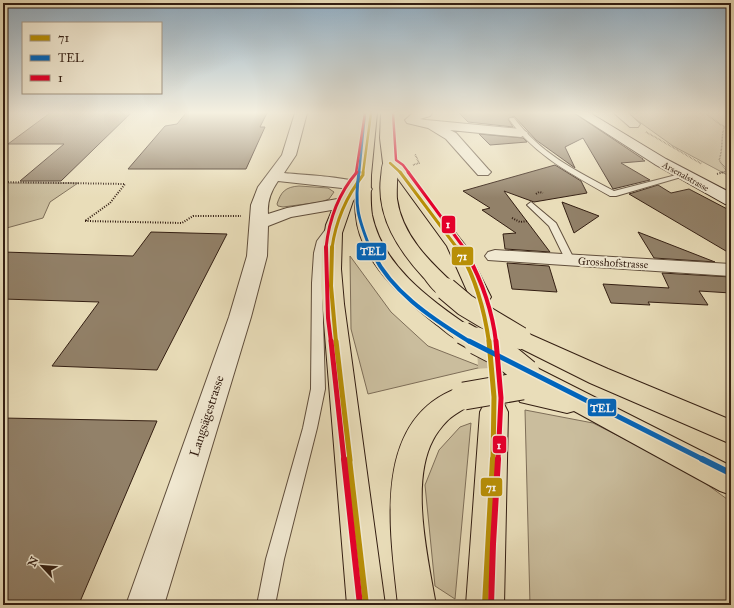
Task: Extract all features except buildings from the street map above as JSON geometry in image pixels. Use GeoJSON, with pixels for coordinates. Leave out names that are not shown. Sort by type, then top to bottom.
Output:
{"type":"FeatureCollection","features":[{"type":"Feature","properties":{"kind":"main road"},"geometry":{"type":"LineString","coordinates":[[367,141],[360,183],[362,207],[368,231],[384,262],[396,278],[436,314],[463,333],[512,347],[598,376],[731,432]]}},
{"type":"Feature","properties":{"kind":"main road"},"geometry":{"type":"LineString","coordinates":[[387,141],[390,163],[387,178],[388,198],[400,235],[410,252],[446,289],[512,347],[517,387],[486,555],[485,605]]}},
{"type":"Feature","properties":{"kind":"main road"},"geometry":{"type":"LineString","coordinates":[[366,605],[332,297],[332,247],[340,212],[360,183],[381,171],[390,163]]}},
{"type":"Feature","properties":{"kind":"main road"},"geometry":{"type":"LineString","coordinates":[[390,163],[398,169],[456,245],[480,297]]}},
{"type":"Feature","properties":{"kind":"main road"},"geometry":{"type":"LineString","coordinates":[[517,387],[573,405],[607,410],[731,481]]}},
{"type":"Feature","properties":{"kind":"main road"},"geometry":{"type":"LineString","coordinates":[[417,605],[405,499],[408,468],[416,441],[424,427],[435,414],[464,396],[517,387],[558,390],[607,410],[731,467]]}},
{"type":"Feature","properties":{"kind":"street","name":"Langsägestrasse"},"geometry":{"type":"LineString","coordinates":[[145,605],[240,318],[258,205],[266,187],[284,164],[292,141]]}},
{"type":"Feature","properties":{"kind":"street"},"geometry":{"type":"LineString","coordinates":[[456,141],[482,172]]}},
{"type":"Feature","properties":{"kind":"street","name":"Arsenalstrasse"},"geometry":{"type":"LineString","coordinates":[[628,141],[684,175],[731,200]]}},
{"type":"Feature","properties":{"kind":"street"},"geometry":{"type":"LineString","coordinates":[[274,176],[301,180],[360,183]]}},
{"type":"Feature","properties":{"kind":"street"},"geometry":{"type":"LineString","coordinates":[[254,230],[287,213],[340,212]]}},
{"type":"Feature","properties":{"kind":"street","name":"Grosshofstrasse"},"geometry":{"type":"LineString","coordinates":[[495,256],[731,270]]}},
{"type":"Feature","properties":{"kind":"lane"},"geometry":{"type":"LineString","coordinates":[[530,141],[547,157],[613,194],[684,175]]}},
{"type":"Feature","properties":{"kind":"lane"},"geometry":{"type":"LineString","coordinates":[[531,205],[552,225],[570,261]]}},
{"type":"Feature","properties":{"kind":"lane"},"geometry":{"type":"LineString","coordinates":[[266,605],[275,559],[310,428],[318,389],[316,283],[319,254],[322,241],[340,212]]}},
{"type":"Feature","properties":{"kind":"path"},"geometry":{"type":"LineString","coordinates":[[663,141],[707,167]]}},
{"type":"Feature","properties":{"kind":"path"},"geometry":{"type":"LineString","coordinates":[[718,174],[727,171],[719,160],[721,155],[721,141]]}},
{"type":"Feature","properties":{"kind":"path"},"geometry":{"type":"LineString","coordinates":[[414,154],[419,163]]}},
{"type":"Feature","properties":{"kind":"path"},"geometry":{"type":"LineString","coordinates":[[713,170],[725,177]]}},
{"type":"Feature","properties":{"kind":"path"},"geometry":{"type":"LineString","coordinates":[[3,182],[125,184],[110,203],[84,221],[182,223],[193,216],[254,230]]}},
{"type":"Feature","properties":{"kind":"shaded area"},"geometry":{"type":"Polygon","coordinates":[[[667,141],[731,141],[731,177],[667,141]]]}},
{"type":"Feature","properties":{"kind":"shaded area"},"geometry":{"type":"Polygon","coordinates":[[[3,183],[78,183],[50,202],[43,218],[3,229],[3,183]]]}},
{"type":"Feature","properties":{"kind":"shaded area"},"geometry":{"type":"Polygon","coordinates":[[[299,186],[328,188],[334,192],[329,199],[321,202],[283,207],[278,206],[277,204],[284,191],[299,186]]]}},
{"type":"Feature","properties":{"kind":"shaded area"},"geometry":{"type":"Polygon","coordinates":[[[350,256],[391,312],[428,346],[482,367],[368,394],[351,329],[350,256]]]}},
{"type":"Feature","properties":{"kind":"shaded area"},"geometry":{"type":"Polygon","coordinates":[[[525,410],[593,423],[690,472],[731,502],[731,605],[530,605],[525,410]]]}},
{"type":"Feature","properties":{"kind":"shaded area"},"geometry":{"type":"Polygon","coordinates":[[[471,423],[455,599],[435,586],[425,485],[439,450],[460,427],[471,423]]]}},
{"type":"Feature","properties":{"kind":"tunnel"},"geometry":{"type":"LineString","coordinates":[[489,335],[490,342]]}},
{"type":"Feature","properties":{"kind":"tunnel"},"geometry":{"type":"LineString","coordinates":[[490,341],[494,406]]}},
{"type":"Feature","properties":{"kind":"transit line","name":"1"},"geometry":{"type":"LineString","coordinates":[[360,605],[328,318],[326,247],[330,220],[338,200],[348,182],[357,172],[361,141]]}},
{"type":"Feature","properties":{"kind":"transit line","name":"TEL"},"geometry":{"type":"LineString","coordinates":[[362,141],[356,206],[359,221],[373,253],[391,281],[415,304],[441,324],[470,342],[562,387],[728,472]]}},
{"type":"Feature","properties":{"kind":"transit line","name":"71"},"geometry":{"type":"LineString","coordinates":[[363,175],[367,141]]}},
{"type":"Feature","properties":{"kind":"transit line","name":"1"},"geometry":{"type":"LineString","coordinates":[[395,141],[396,160],[403,165],[444,218],[471,260],[489,305],[496,335],[501,398],[491,575],[491,605]]}},
{"type":"Feature","properties":{"kind":"transit line","name":"71"},"geometry":{"type":"LineString","coordinates":[[390,163],[398,169],[458,249],[473,278],[485,316],[492,356],[494,397],[494,439],[485,605]]}},
{"type":"Feature","properties":{"kind":"transit line","name":"71"},"geometry":{"type":"LineString","coordinates":[[363,175],[343,205],[337,220],[332,252],[331,286],[366,605]]}}]}
